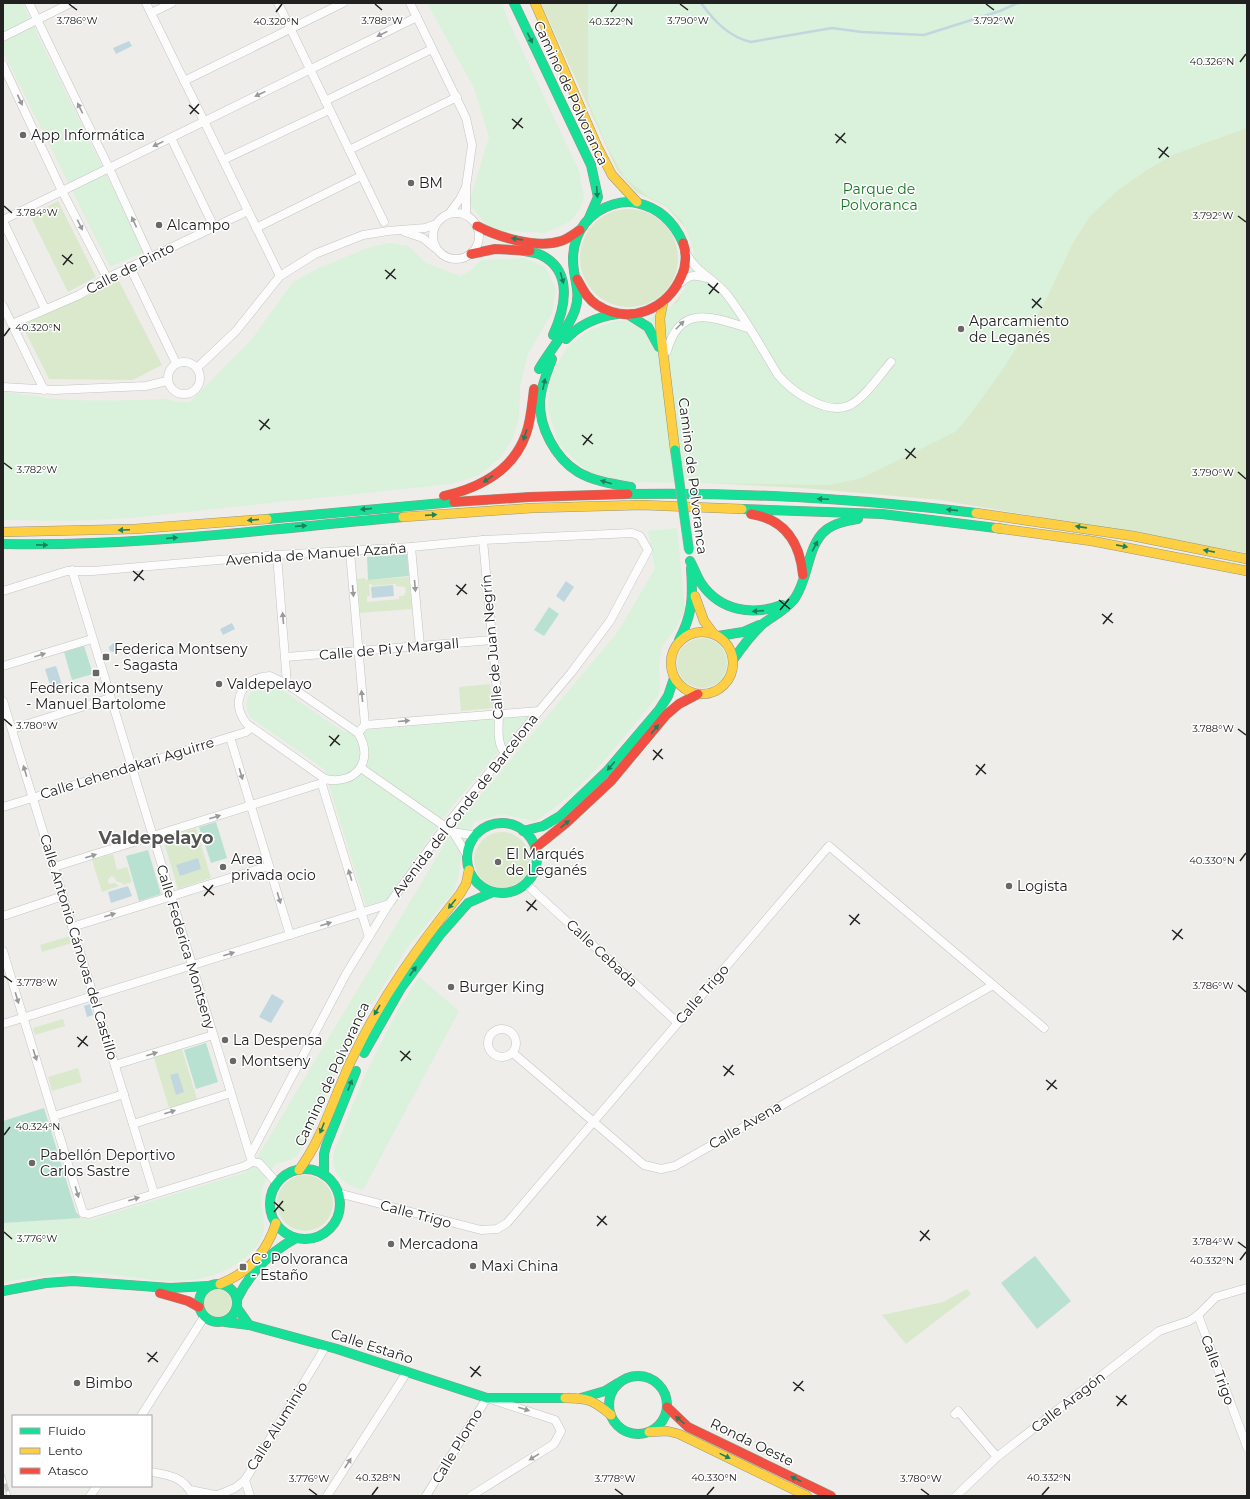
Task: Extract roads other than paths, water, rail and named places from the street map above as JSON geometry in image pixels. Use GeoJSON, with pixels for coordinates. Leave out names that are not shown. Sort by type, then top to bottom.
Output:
{"type":"FeatureCollection","features":[{"type":"Feature","properties":{"kind":"main road","name":"Camino de Polvoranca"},"geometry":{"type":"LineString","coordinates":[[514,3],[591,165],[598,197],[589,218]]}},
{"type":"Feature","properties":{"kind":"main road","name":"Camino de Polvoranca"},"geometry":{"type":"LineString","coordinates":[[534,3],[597,146],[612,175],[637,202]]}},
{"type":"Feature","properties":{"kind":"main road"},"geometry":{"type":"LineString","coordinates":[[477,226],[497,236],[559,242],[570,238],[580,230],[589,218],[603,208],[620,202],[637,202],[652,206],[665,214],[675,225],[682,238],[686,253],[684,270],[679,286],[663,303],[647,311],[629,315],[618,314],[600,316],[574,330],[562,343],[546,372],[540,401],[542,416],[552,443],[561,457],[578,472],[606,482],[632,487],[728,489],[755,495]]}},
{"type":"Feature","properties":{"kind":"main road"},"geometry":{"type":"LineString","coordinates":[[539,369],[549,350],[571,322],[577,305],[578,293],[573,258],[575,244],[580,230]]}},
{"type":"Feature","properties":{"kind":"main road"},"geometry":{"type":"LineString","coordinates":[[471,254],[495,249],[553,254],[562,259],[576,276],[586,295],[601,307],[618,314]]}},
{"type":"Feature","properties":{"kind":"main road"},"geometry":{"type":"LineString","coordinates":[[405,506],[471,489],[484,482],[505,467],[524,440],[529,424],[534,384],[546,347],[557,327],[564,308],[565,291],[562,274],[554,264],[543,256],[520,250]]}},
{"type":"Feature","properties":{"kind":"main road","name":"Camino de Polvoranca"},"geometry":{"type":"LineString","coordinates":[[663,303],[660,318],[692,588],[691,618],[679,640]]}},
{"type":"Feature","properties":{"kind":"main road","name":"Camino de Polvoranca"},"geometry":{"type":"LineString","coordinates":[[629,315],[643,322],[652,333],[665,364]]}},
{"type":"Feature","properties":{"kind":"main road"},"geometry":{"type":"LineString","coordinates":[[3,532],[51,533],[164,528],[405,506],[528,497],[641,492],[755,495],[883,503],[988,514],[1096,529],[1247,559]]}},
{"type":"Feature","properties":{"kind":"main road"},"geometry":{"type":"LineString","coordinates":[[642,505],[716,513],[755,514],[770,520],[782,529],[799,548],[802,561],[803,583]]}},
{"type":"Feature","properties":{"kind":"main road"},"geometry":{"type":"LineString","coordinates":[[3,544],[52,545],[165,539],[532,508],[642,505],[882,514],[1092,541],[1247,571]]}},
{"type":"Feature","properties":{"kind":"main road"},"geometry":{"type":"LineString","coordinates":[[535,848],[566,823],[611,781],[678,704],[698,694],[712,692],[724,685],[729,678],[733,660],[746,642],[764,624],[781,612],[794,600],[803,583],[812,551],[821,535],[828,528],[837,523],[857,519],[1004,529]]}},
{"type":"Feature","properties":{"kind":"main road"},"geometry":{"type":"LineString","coordinates":[[690,561],[701,584],[711,596],[726,606],[743,612],[759,612],[774,609],[794,600]]}},
{"type":"Feature","properties":{"kind":"main road","name":"Camino de Polvoranca"},"geometry":{"type":"LineString","coordinates":[[692,588],[704,621],[715,635]]}},
{"type":"Feature","properties":{"kind":"main road"},"geometry":{"type":"LineString","coordinates":[[698,694],[684,689],[674,678],[670,658],[673,649],[679,640],[695,632],[715,635],[742,632],[764,624]]}},
{"type":"Feature","properties":{"kind":"main road"},"geometry":{"type":"LineString","coordinates":[[715,635],[728,647],[733,660]]}},
{"type":"Feature","properties":{"kind":"main road"},"geometry":{"type":"LineString","coordinates":[[523,831],[543,826],[560,816],[608,770],[659,710],[668,696],[674,678]]}},
{"type":"Feature","properties":{"kind":"main road"},"geometry":{"type":"LineString","coordinates":[[504,824],[514,826],[523,831],[535,848],[537,858],[535,867],[526,884],[510,892],[493,892],[483,888],[474,880],[469,870],[467,855],[470,844],[484,829],[493,825],[504,824]]}},
{"type":"Feature","properties":{"kind":"main road","name":"Camino de Polvoranca"},"geometry":{"type":"LineString","coordinates":[[299,1170],[313,1150],[336,1092],[378,1008],[408,960],[460,894],[466,884],[469,870]]}},
{"type":"Feature","properties":{"kind":"main road","name":"Camino de Polvoranca"},"geometry":{"type":"LineString","coordinates":[[324,1175],[324,1154],[329,1139],[358,1066],[387,1012],[414,968],[461,910],[468,903],[493,892]]}},
{"type":"Feature","properties":{"kind":"main road"},"geometry":{"type":"LineString","coordinates":[[299,1170],[316,1171],[324,1175],[333,1183],[338,1193],[340,1204],[338,1215],[333,1225],[325,1233],[316,1238],[296,1238],[285,1233],[276,1223],[271,1214],[271,1198],[277,1183],[283,1177],[299,1170]]}},
{"type":"Feature","properties":{"kind":"main road"},"geometry":{"type":"LineString","coordinates":[[3,1291],[46,1283],[73,1281],[170,1288],[220,1284],[237,1277],[258,1257],[269,1243],[276,1223]]}},
{"type":"Feature","properties":{"kind":"main road"},"geometry":{"type":"LineString","coordinates":[[209,1286],[200,1296],[199,1307],[204,1317],[212,1322],[225,1322],[231,1318],[245,1283],[278,1249],[296,1238]]}},
{"type":"Feature","properties":{"kind":"main road"},"geometry":{"type":"LineString","coordinates":[[220,1284],[230,1289],[249,1325]]}},
{"type":"Feature","properties":{"kind":"main road"},"geometry":{"type":"LineString","coordinates":[[141,1287],[181,1298],[199,1307]]}},
{"type":"Feature","properties":{"kind":"main road","name":"Calle Estaño"},"geometry":{"type":"LineString","coordinates":[[225,1322],[249,1325],[326,1346],[486,1398],[580,1398],[596,1402],[611,1415]]}},
{"type":"Feature","properties":{"kind":"main road"},"geometry":{"type":"LineString","coordinates":[[631,1377],[649,1378],[662,1390],[667,1407],[661,1422],[649,1432],[640,1434],[626,1431],[615,1423],[609,1406],[610,1396],[615,1387],[622,1381],[631,1377]]}},
{"type":"Feature","properties":{"kind":"main road","name":"Calle Estaño"},"geometry":{"type":"LineString","coordinates":[[580,1398],[605,1391],[622,1381]]}},
{"type":"Feature","properties":{"kind":"main road","name":"Ronda Oeste"},"geometry":{"type":"LineString","coordinates":[[667,1407],[688,1426],[831,1496]]}},
{"type":"Feature","properties":{"kind":"main road","name":"Ronda Oeste"},"geometry":{"type":"LineString","coordinates":[[649,1432],[667,1431],[679,1434],[807,1496]]}},
{"type":"Feature","properties":{"kind":"street"},"geometry":{"type":"LineString","coordinates":[[29,3],[109,168],[150,257]]}},
{"type":"Feature","properties":{"kind":"street"},"geometry":{"type":"LineString","coordinates":[[3,37],[71,3]]}},
{"type":"Feature","properties":{"kind":"street"},"geometry":{"type":"LineString","coordinates":[[146,3],[280,276]]}},
{"type":"Feature","properties":{"kind":"street"},"geometry":{"type":"LineString","coordinates":[[151,14],[172,3]]}},
{"type":"Feature","properties":{"kind":"street"},"geometry":{"type":"LineString","coordinates":[[278,3],[384,222]]}},
{"type":"Feature","properties":{"kind":"street"},"geometry":{"type":"LineString","coordinates":[[184,81],[343,3]]}},
{"type":"Feature","properties":{"kind":"street"},"geometry":{"type":"LineString","coordinates":[[410,3],[466,118],[472,145],[466,187],[466,216]]}},
{"type":"Feature","properties":{"kind":"street"},"geometry":{"type":"LineString","coordinates":[[45,309],[3,220],[416,17]]}},
{"type":"Feature","properties":{"kind":"street"},"geometry":{"type":"LineString","coordinates":[[325,101],[432,49]]}},
{"type":"Feature","properties":{"kind":"street"},"geometry":{"type":"LineString","coordinates":[[3,64],[62,190],[107,278]]}},
{"type":"Feature","properties":{"kind":"street"},"geometry":{"type":"LineString","coordinates":[[349,150],[457,97]]}},
{"type":"Feature","properties":{"kind":"street"},"geometry":{"type":"LineString","coordinates":[[223,160],[330,110]]}},
{"type":"Feature","properties":{"kind":"street"},"geometry":{"type":"LineString","coordinates":[[171,138],[214,227]]}},
{"type":"Feature","properties":{"kind":"street"},"geometry":{"type":"LineString","coordinates":[[256,228],[361,176]]}},
{"type":"Feature","properties":{"kind":"street"},"geometry":{"type":"LineString","coordinates":[[449,214],[460,199],[466,187]]}},
{"type":"Feature","properties":{"kind":"street","name":"Calle de Pinto"},"geometry":{"type":"LineString","coordinates":[[12,324],[79,295],[107,278],[248,211]]}},
{"type":"Feature","properties":{"kind":"street"},"geometry":{"type":"LineString","coordinates":[[394,231],[410,233],[423,238],[445,257],[452,259],[465,258],[471,254],[478,241],[477,226],[461,213],[449,214],[439,219],[432,236],[435,248]]}},
{"type":"Feature","properties":{"kind":"street"},"geometry":{"type":"LineString","coordinates":[[197,368],[243,323],[280,276],[315,254],[336,244],[363,235],[425,228],[436,224]]}},
{"type":"Feature","properties":{"kind":"street"},"geometry":{"type":"LineString","coordinates":[[686,253],[698,270],[716,282],[729,297],[784,383],[807,399],[838,408],[848,406],[858,399],[891,362]]}},
{"type":"Feature","properties":{"kind":"street"},"geometry":{"type":"LineString","coordinates":[[130,267],[176,363]]}},
{"type":"Feature","properties":{"kind":"street"},"geometry":{"type":"LineString","coordinates":[[679,286],[687,277],[695,275],[716,282]]}},
{"type":"Feature","properties":{"kind":"street"},"geometry":{"type":"LineString","coordinates":[[3,306],[44,390]]}},
{"type":"Feature","properties":{"kind":"street"},"geometry":{"type":"LineString","coordinates":[[665,364],[674,332],[686,320],[702,316],[719,319],[748,328]]}},
{"type":"Feature","properties":{"kind":"street"},"geometry":{"type":"LineString","coordinates":[[188,362],[197,368],[200,378],[196,389],[188,394],[182,395],[172,390],[167,381],[169,371],[176,363],[188,362]]}},
{"type":"Feature","properties":{"kind":"street"},"geometry":{"type":"LineString","coordinates":[[3,387],[44,390],[146,386],[167,381]]}},
{"type":"Feature","properties":{"kind":"street","name":"Avenida de Manuel Azaña"},"geometry":{"type":"LineString","coordinates":[[3,591],[72,570],[93,571],[277,555],[350,552],[483,540],[632,533]]}},
{"type":"Feature","properties":{"kind":"street","name":"Avenida del Conde de Barcelona"},"geometry":{"type":"LineString","coordinates":[[252,1158],[346,974],[389,904],[445,827],[504,752],[571,673],[610,621],[648,550],[640,536],[632,533]]}},
{"type":"Feature","properties":{"kind":"street","name":"Calle de Juan Negrín"},"geometry":{"type":"LineString","coordinates":[[483,540],[499,713],[500,740],[501,750],[504,752]]}},
{"type":"Feature","properties":{"kind":"street"},"geometry":{"type":"LineString","coordinates":[[411,547],[420,646]]}},
{"type":"Feature","properties":{"kind":"street"},"geometry":{"type":"LineString","coordinates":[[350,552],[365,724],[358,733]]}},
{"type":"Feature","properties":{"kind":"street"},"geometry":{"type":"LineString","coordinates":[[277,555],[287,684]]}},
{"type":"Feature","properties":{"kind":"street","name":"Calle Federica Montseny"},"geometry":{"type":"LineString","coordinates":[[72,570],[213,1035],[252,1158]]}},
{"type":"Feature","properties":{"kind":"street"},"geometry":{"type":"LineString","coordinates":[[3,666],[92,639]]}},
{"type":"Feature","properties":{"kind":"street","name":"Calle de Pi y Margall"},"geometry":{"type":"LineString","coordinates":[[286,657],[492,640]]}},
{"type":"Feature","properties":{"kind":"street"},"geometry":{"type":"LineString","coordinates":[[54,867],[251,806],[324,781],[348,778],[361,768],[364,756],[364,745],[358,733],[287,684],[270,676],[256,679],[245,685],[240,693],[239,706],[242,719],[251,728],[324,781],[369,937]]}},
{"type":"Feature","properties":{"kind":"street"},"geometry":{"type":"LineString","coordinates":[[12,728],[110,698]]}},
{"type":"Feature","properties":{"kind":"street","name":"Calle Antonio Cánovas del Castillo"},"geometry":{"type":"LineString","coordinates":[[3,701],[154,1193]]}},
{"type":"Feature","properties":{"kind":"street"},"geometry":{"type":"LineString","coordinates":[[365,724],[538,711]]}},
{"type":"Feature","properties":{"kind":"street","name":"Calle Lehendakari Aguirre"},"geometry":{"type":"LineString","coordinates":[[3,807],[246,732],[251,728]]}},
{"type":"Feature","properties":{"kind":"street"},"geometry":{"type":"LineString","coordinates":[[230,737],[290,934]]}},
{"type":"Feature","properties":{"kind":"street"},"geometry":{"type":"LineString","coordinates":[[361,768],[453,832],[476,836]]}},
{"type":"Feature","properties":{"kind":"street"},"geometry":{"type":"LineString","coordinates":[[453,832],[467,855]]}},
{"type":"Feature","properties":{"kind":"street","name":"Calle Trigo"},"geometry":{"type":"LineString","coordinates":[[338,1193],[481,1230],[497,1229],[507,1223],[830,846],[1044,1028]]}},
{"type":"Feature","properties":{"kind":"street"},"geometry":{"type":"LineString","coordinates":[[72,927],[269,866]]}},
{"type":"Feature","properties":{"kind":"street","name":"Calle Cebada"},"geometry":{"type":"LineString","coordinates":[[526,884],[678,1023]]}},
{"type":"Feature","properties":{"kind":"street"},"geometry":{"type":"LineString","coordinates":[[3,916],[63,896]]}},
{"type":"Feature","properties":{"kind":"street"},"geometry":{"type":"LineString","coordinates":[[3,1024],[389,904]]}},
{"type":"Feature","properties":{"kind":"street"},"geometry":{"type":"LineString","coordinates":[[3,951],[83,1213],[89,1214],[245,1166],[252,1158],[259,1163],[277,1183]]}},
{"type":"Feature","properties":{"kind":"street","name":"Calle Avena"},"geometry":{"type":"LineString","coordinates":[[513,1053],[644,1165],[661,1169],[674,1166],[993,985]]}},
{"type":"Feature","properties":{"kind":"street"},"geometry":{"type":"LineString","coordinates":[[115,1065],[213,1035]]}},
{"type":"Feature","properties":{"kind":"street"},"geometry":{"type":"LineString","coordinates":[[133,1124],[231,1093]]}},
{"type":"Feature","properties":{"kind":"street"},"geometry":{"type":"LineString","coordinates":[[54,1116],[124,1094]]}},
{"type":"Feature","properties":{"kind":"street","name":"Calle Aragón"},"geometry":{"type":"LineString","coordinates":[[956,1496],[997,1457],[1159,1331],[1189,1321],[1198,1315],[1216,1297],[1247,1288]]}},
{"type":"Feature","properties":{"kind":"street","name":"Calle Trigo"},"geometry":{"type":"LineString","coordinates":[[1198,1315],[1247,1447]]}},
{"type":"Feature","properties":{"kind":"street"},"geometry":{"type":"LineString","coordinates":[[142,1415],[204,1317]]}},
{"type":"Feature","properties":{"kind":"street","name":"Calle Aluminio"},"geometry":{"type":"LineString","coordinates":[[219,1496],[235,1488],[244,1480],[326,1346]]}},
{"type":"Feature","properties":{"kind":"street"},"geometry":{"type":"LineString","coordinates":[[327,1496],[407,1372]]}},
{"type":"Feature","properties":{"kind":"street","name":"Calle Estaño"},"geometry":{"type":"LineString","coordinates":[[471,1496],[554,1444],[561,1431],[555,1420],[486,1398]]}},
{"type":"Feature","properties":{"kind":"street","name":"Calle Plomo"},"geometry":{"type":"LineString","coordinates":[[428,1496],[486,1398]]}},
{"type":"Feature","properties":{"kind":"street"},"geometry":{"type":"LineString","coordinates":[[954,1414],[958,1411],[997,1457]]}},
{"type":"Feature","properties":{"kind":"street"},"geometry":{"type":"LineString","coordinates":[[152,1472],[173,1476],[183,1481],[191,1493],[219,1496]]}},
{"type":"Feature","properties":{"kind":"street"},"geometry":{"type":"LineString","coordinates":[[244,1480],[250,1496]]}},
{"type":"Feature","properties":{"kind":"street"},"geometry":{"type":"LineString","coordinates":[[90,1496],[96,1487]]}},
{"type":"Feature","properties":{"kind":"water"},"geometry":{"type":"Polygon","coordinates":[[[129,41],[132,46],[116,54],[113,48],[129,41]]]}},
{"type":"Feature","properties":{"kind":"water"},"geometry":{"type":"Polygon","coordinates":[[[566,581],[574,587],[564,602],[556,596],[566,581]]]}},
{"type":"Feature","properties":{"kind":"water"},"geometry":{"type":"Polygon","coordinates":[[[393,585],[394,596],[372,598],[371,587],[393,585]]]}},
{"type":"Feature","properties":{"kind":"water"},"geometry":{"type":"Polygon","coordinates":[[[232,623],[235,629],[223,635],[220,629],[232,623]]]}},
{"type":"Feature","properties":{"kind":"water"},"geometry":{"type":"Polygon","coordinates":[[[116,641],[118,642],[114,652],[110,651],[109,647],[116,641]]]}},
{"type":"Feature","properties":{"kind":"water"},"geometry":{"type":"Polygon","coordinates":[[[56,666],[63,688],[52,691],[45,669],[56,666]]]}},
{"type":"Feature","properties":{"kind":"water"},"geometry":{"type":"Polygon","coordinates":[[[198,858],[201,869],[180,876],[176,865],[198,858]]]}},
{"type":"Feature","properties":{"kind":"water"},"geometry":{"type":"Polygon","coordinates":[[[128,886],[132,896],[111,903],[108,892],[128,886]]]}},
{"type":"Feature","properties":{"kind":"water"},"geometry":{"type":"Polygon","coordinates":[[[272,994],[284,1001],[271,1023],[259,1017],[272,994]]]}},
{"type":"Feature","properties":{"kind":"water"},"geometry":{"type":"Polygon","coordinates":[[[90,1004],[93,1015],[87,1017],[84,1006],[90,1004]]]}},
{"type":"Feature","properties":{"kind":"water"},"geometry":{"type":"Polygon","coordinates":[[[178,1073],[184,1092],[176,1095],[170,1075],[178,1073]]]}},
{"type":"Feature","properties":{"kind":"waterway"},"geometry":{"type":"LineString","coordinates":[[701,3],[711,16],[729,32],[743,40],[751,42],[832,28],[862,32],[924,35],[1000,11],[1018,3]]}},
{"type":"Feature","properties":{"kind":"railway"},"geometry":{"type":"LineString","coordinates":[[3,1476],[9,1496]]}},
{"type":"Feature","properties":{"kind":"place","name":"App Informática"},"geometry":{"type":"Point","coordinates":[23,135]}},
{"type":"Feature","properties":{"kind":"place","name":"BM"},"geometry":{"type":"Point","coordinates":[411,183]}},
{"type":"Feature","properties":{"kind":"place","name":"Alcampo"},"geometry":{"type":"Point","coordinates":[159,225]}},
{"type":"Feature","properties":{"kind":"place","name":"Aparcamiento de Leganés"},"geometry":{"type":"Point","coordinates":[961,329]}},
{"type":"Feature","properties":{"kind":"place","name":"Federica Montseny - Sagasta"},"geometry":{"type":"Point","coordinates":[106,657]}},
{"type":"Feature","properties":{"kind":"place","name":"Federica Montseny - Manuel Bartolome"},"geometry":{"type":"Point","coordinates":[96,673]}},
{"type":"Feature","properties":{"kind":"place","name":"Valdepelayo"},"geometry":{"type":"Point","coordinates":[219,684]}},
{"type":"Feature","properties":{"kind":"place","name":"El Marqués de Leganés"},"geometry":{"type":"Point","coordinates":[498,862]}},
{"type":"Feature","properties":{"kind":"place","name":"Area privada ocio"},"geometry":{"type":"Point","coordinates":[223,867]}},
{"type":"Feature","properties":{"kind":"place","name":"Logista"},"geometry":{"type":"Point","coordinates":[1009,886]}},
{"type":"Feature","properties":{"kind":"place","name":"Burger King"},"geometry":{"type":"Point","coordinates":[451,987]}},
{"type":"Feature","properties":{"kind":"place","name":"La Despensa"},"geometry":{"type":"Point","coordinates":[225,1040]}},
{"type":"Feature","properties":{"kind":"place","name":"Montseny"},"geometry":{"type":"Point","coordinates":[233,1061]}},
{"type":"Feature","properties":{"kind":"place","name":"Pabellón Deportivo Carlos Sastre"},"geometry":{"type":"Point","coordinates":[32,1163]}},
{"type":"Feature","properties":{"kind":"place","name":"Mercadona"},"geometry":{"type":"Point","coordinates":[391,1244]}},
{"type":"Feature","properties":{"kind":"place","name":"Maxi China"},"geometry":{"type":"Point","coordinates":[473,1266]}},
{"type":"Feature","properties":{"kind":"place","name":"Cº Polvoranca - Estaño"},"geometry":{"type":"Point","coordinates":[243,1267]}},
{"type":"Feature","properties":{"kind":"place","name":"Bimbo"},"geometry":{"type":"Point","coordinates":[77,1383]}},
{"type":"Feature","properties":{"kind":"district","name":"Valdepelayo"},"geometry":{"type":"Point","coordinates":[156,838]}},
{"type":"Feature","properties":{"kind":"park label","name":"Parque de Polvoranca"},"geometry":{"type":"Point","coordinates":[879,198]}}]}
